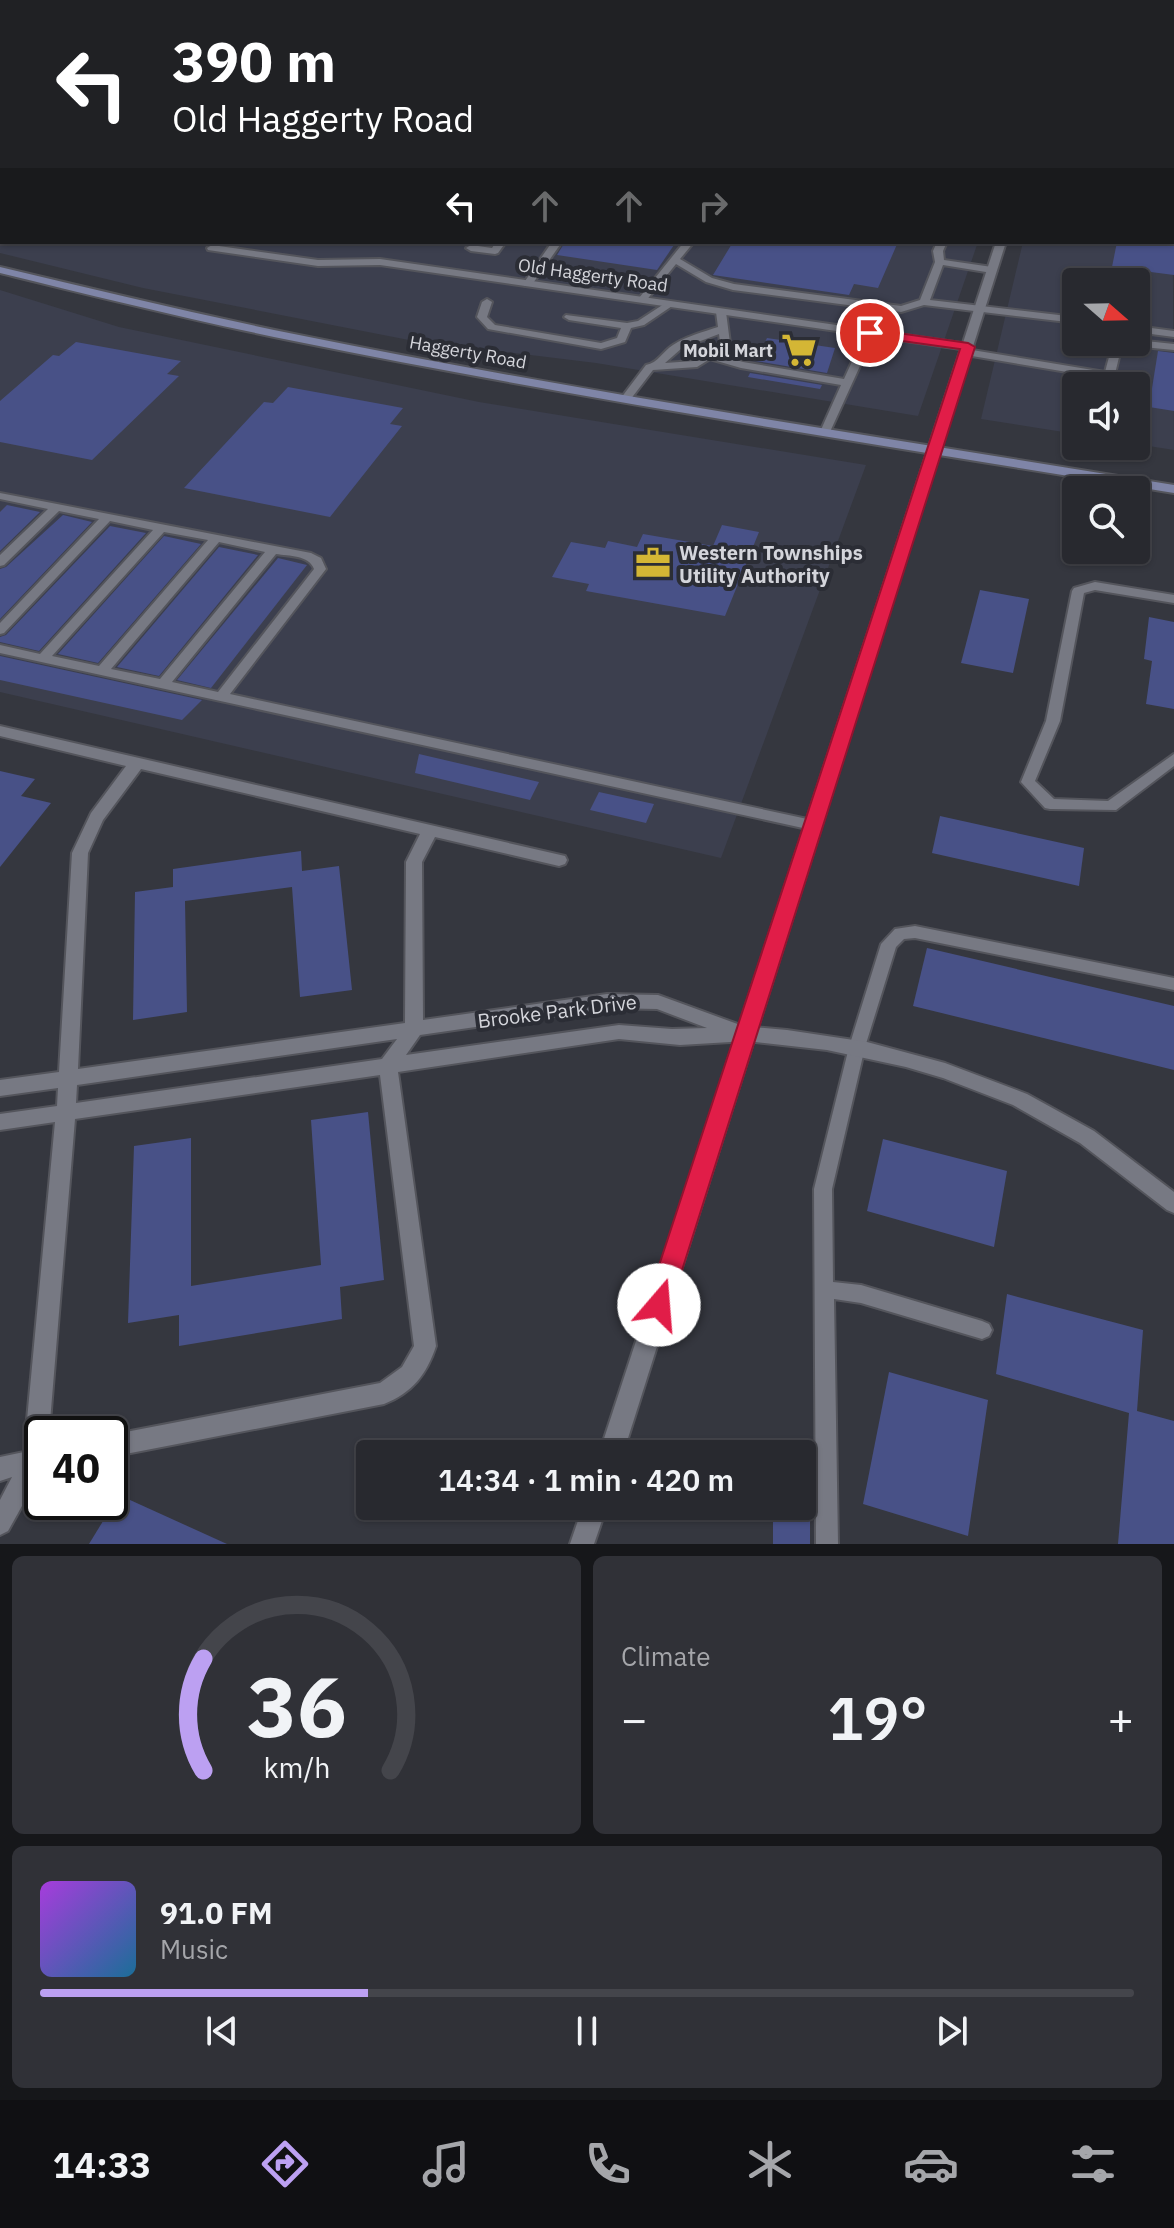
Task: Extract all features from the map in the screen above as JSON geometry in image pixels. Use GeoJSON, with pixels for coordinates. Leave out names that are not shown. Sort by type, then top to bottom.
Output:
{"type":"FeatureCollection","features":[{"type":"Feature","properties":{"kind":"main road","name":"Haggerty Road"},"geometry":{"type":"LineString","coordinates":[[0,270],[290,337],[933,451],[1174,489]]}},
{"type":"Feature","properties":{"kind":"street"},"geometry":{"type":"LineString","coordinates":[[615,1440],[1000,244]]}},
{"type":"Feature","properties":{"kind":"street","name":"Old Haggerty Road"},"geometry":{"type":"LineString","coordinates":[[212,248],[318,263],[380,262],[967,349]]}},
{"type":"Feature","properties":{"kind":"street"},"geometry":{"type":"LineString","coordinates":[[0,731],[559,860]]}},
{"type":"Feature","properties":{"kind":"street"},"geometry":{"type":"LineString","coordinates":[[42,1416],[66,1112],[80,853],[87,832],[98,814],[137,763]]}},
{"type":"Feature","properties":{"kind":"street"},"geometry":{"type":"LineString","coordinates":[[128,1443],[384,1393],[403,1383],[420,1365],[425,1346],[388,1065],[414,1029],[414,862],[430,831]]}},
{"type":"Feature","properties":{"kind":"street","name":"Brooke Park Drive"},"geometry":{"type":"LineString","coordinates":[[0,1088],[607,1001],[645,1000],[745,1034]]}},
{"type":"Feature","properties":{"kind":"street","name":"Brooke Park Drive"},"geometry":{"type":"LineString","coordinates":[[0,1122],[619,1032],[675,1037],[745,1034]]}},
{"type":"Feature","properties":{"kind":"street"},"geometry":{"type":"LineString","coordinates":[[745,1034],[857,1047],[940,1068],[1006,1093],[1058,1120],[1111,1154],[1174,1204]]}},
{"type":"Feature","properties":{"kind":"street"},"geometry":{"type":"LineString","coordinates":[[0,1469],[24,1463]]}},
{"type":"Feature","properties":{"kind":"street"},"geometry":{"type":"LineString","coordinates":[[0,1523],[24,1483]]}},
{"type":"Feature","properties":{"kind":"street"},"geometry":{"type":"LineString","coordinates":[[582,1544],[590,1520]]}},
{"type":"Feature","properties":{"kind":"lane"},"geometry":{"type":"LineString","coordinates":[[471,248],[495,251],[500,244]]}},
{"type":"Feature","properties":{"kind":"lane"},"geometry":{"type":"LineString","coordinates":[[528,284],[556,244]]}},
{"type":"Feature","properties":{"kind":"lane"},"geometry":{"type":"LineString","coordinates":[[642,300],[688,244]]}},
{"type":"Feature","properties":{"kind":"lane"},"geometry":{"type":"LineString","coordinates":[[924,302],[940,262],[938,251],[941,244]]}},
{"type":"Feature","properties":{"kind":"lane"},"geometry":{"type":"LineString","coordinates":[[676,260],[709,280],[733,287],[901,309],[924,302],[1062,318]]}},
{"type":"Feature","properties":{"kind":"lane"},"geometry":{"type":"LineString","coordinates":[[940,262],[992,270]]}},
{"type":"Feature","properties":{"kind":"lane"},"geometry":{"type":"LineString","coordinates":[[487,302],[482,317],[492,327],[601,346],[621,340],[627,326]]}},
{"type":"Feature","properties":{"kind":"lane"},"geometry":{"type":"LineString","coordinates":[[569,317],[627,326],[641,323],[670,304]]}},
{"type":"Feature","properties":{"kind":"lane"},"geometry":{"type":"LineString","coordinates":[[626,398],[645,371],[658,365],[697,364],[725,343],[721,312]]}},
{"type":"Feature","properties":{"kind":"lane"},"geometry":{"type":"LineString","coordinates":[[658,365],[667,352],[679,344],[723,329]]}},
{"type":"Feature","properties":{"kind":"lane"},"geometry":{"type":"LineString","coordinates":[[1150,331],[1174,334]]}},
{"type":"Feature","properties":{"kind":"lane"},"geometry":{"type":"LineString","coordinates":[[825,432],[870,333]]}},
{"type":"Feature","properties":{"kind":"lane"},"geometry":{"type":"LineString","coordinates":[[1150,345],[1174,347]]}},
{"type":"Feature","properties":{"kind":"lane"},"geometry":{"type":"LineString","coordinates":[[967,349],[1068,372]]}},
{"type":"Feature","properties":{"kind":"lane"},"geometry":{"type":"LineString","coordinates":[[709,355],[741,365],[848,383]]}},
{"type":"Feature","properties":{"kind":"lane"},"geometry":{"type":"LineString","coordinates":[[1,497],[311,557],[317,561],[320,569],[220,698]]}},
{"type":"Feature","properties":{"kind":"lane"},"geometry":{"type":"LineString","coordinates":[[0,562],[56,507]]}},
{"type":"Feature","properties":{"kind":"lane"},"geometry":{"type":"LineString","coordinates":[[0,630],[107,517]]}},
{"type":"Feature","properties":{"kind":"lane"},"geometry":{"type":"LineString","coordinates":[[42,659],[161,528]]}},
{"type":"Feature","properties":{"kind":"lane"},"geometry":{"type":"LineString","coordinates":[[101,672],[216,538]]}},
{"type":"Feature","properties":{"kind":"lane"},"geometry":{"type":"LineString","coordinates":[[162,685],[273,550]]}},
{"type":"Feature","properties":{"kind":"lane"},"geometry":{"type":"LineString","coordinates":[[1174,599],[1095,586],[1078,591],[1053,721],[1028,782],[1050,804],[1111,806],[1174,759]]}},
{"type":"Feature","properties":{"kind":"lane"},"geometry":{"type":"LineString","coordinates":[[0,649],[812,825]]}},
{"type":"Feature","properties":{"kind":"lane"},"geometry":{"type":"LineString","coordinates":[[827,1544],[823,1189],[857,1047],[889,944],[900,933],[915,932],[1174,984]]}},
{"type":"Feature","properties":{"kind":"lane"},"geometry":{"type":"LineString","coordinates":[[824,1289],[861,1294],[982,1330]]}},
{"type":"Feature","properties":{"kind":"shaded area"},"geometry":{"type":"Polygon","coordinates":[[[0,244],[977,244],[918,416],[596,363],[414,341],[143,288],[0,253],[0,244]]]}},
{"type":"Feature","properties":{"kind":"shaded area"},"geometry":{"type":"Polygon","coordinates":[[[1023,244],[1173,244],[1174,450],[1150,446],[1150,372],[1062,372],[1062,432],[981,419],[1023,244]]]}},
{"type":"Feature","properties":{"kind":"shaded area"},"geometry":{"type":"Polygon","coordinates":[[[0,290],[119,327],[479,402],[866,465],[721,858],[0,692],[0,290]]]}},
{"type":"Feature","properties":{"kind":"building"},"geometry":{"type":"Polygon","coordinates":[[[564,244],[675,244],[657,270],[557,255],[564,244]]]}},
{"type":"Feature","properties":{"kind":"building"},"geometry":{"type":"Polygon","coordinates":[[[732,244],[897,244],[878,288],[854,284],[849,295],[713,275],[732,244]]]}},
{"type":"Feature","properties":{"kind":"building"},"geometry":{"type":"Polygon","coordinates":[[[1117,244],[1174,244],[1174,275],[1150,272],[1150,268],[1112,267],[1117,244]]]}},
{"type":"Feature","properties":{"kind":"building"},"geometry":{"type":"Polygon","coordinates":[[[767,338],[835,348],[827,373],[756,361],[767,338]]]}},
{"type":"Feature","properties":{"kind":"building"},"geometry":{"type":"Polygon","coordinates":[[[76,342],[181,361],[167,374],[179,376],[92,460],[0,442],[0,401],[53,355],[59,356],[76,342]]]}},
{"type":"Feature","properties":{"kind":"building"},"geometry":{"type":"Polygon","coordinates":[[[1158,351],[1174,353],[1174,411],[1150,407],[1158,351]]]}},
{"type":"Feature","properties":{"kind":"building"},"geometry":{"type":"Polygon","coordinates":[[[750,373],[822,385],[820,389],[748,377],[750,373]]]}},
{"type":"Feature","properties":{"kind":"building"},"geometry":{"type":"Polygon","coordinates":[[[288,387],[403,408],[390,424],[402,426],[330,517],[184,488],[264,402],[273,403],[288,387]]]}},
{"type":"Feature","properties":{"kind":"building"},"geometry":{"type":"Polygon","coordinates":[[[7,505],[40,512],[0,551],[0,512],[7,505]]]}},
{"type":"Feature","properties":{"kind":"building"},"geometry":{"type":"Polygon","coordinates":[[[63,515],[92,522],[0,619],[0,569],[63,515]]]}},
{"type":"Feature","properties":{"kind":"building","name":"Western Townships Utility Authority"},"geometry":{"type":"Polygon","coordinates":[[[722,525],[759,532],[725,616],[586,591],[589,584],[552,577],[571,542],[605,548],[608,541],[637,547],[643,534],[713,546],[722,525]]]}},
{"type":"Feature","properties":{"kind":"building"},"geometry":{"type":"Polygon","coordinates":[[[110,526],[146,533],[39,651],[0,642],[0,637],[6,635],[110,526]]]}},
{"type":"Feature","properties":{"kind":"building"},"geometry":{"type":"Polygon","coordinates":[[[164,536],[201,544],[98,663],[58,654],[164,536]]]}},
{"type":"Feature","properties":{"kind":"building"},"geometry":{"type":"Polygon","coordinates":[[[219,547],[258,555],[159,676],[117,667],[219,547]]]}},
{"type":"Feature","properties":{"kind":"building"},"geometry":{"type":"Polygon","coordinates":[[[278,558],[307,565],[211,688],[177,680],[278,558]]]}},
{"type":"Feature","properties":{"kind":"building"},"geometry":{"type":"Polygon","coordinates":[[[980,590],[1029,599],[1013,673],[961,663],[980,590]]]}},
{"type":"Feature","properties":{"kind":"building"},"geometry":{"type":"Polygon","coordinates":[[[1149,617],[1174,622],[1174,709],[1146,704],[1152,661],[1144,659],[1149,617]]]}},
{"type":"Feature","properties":{"kind":"building"},"geometry":{"type":"Polygon","coordinates":[[[0,656],[202,700],[182,720],[0,680],[0,656]]]}},
{"type":"Feature","properties":{"kind":"building"},"geometry":{"type":"Polygon","coordinates":[[[419,754],[539,782],[530,800],[415,773],[419,754]]]}},
{"type":"Feature","properties":{"kind":"building"},"geometry":{"type":"Polygon","coordinates":[[[0,771],[35,779],[21,796],[51,803],[0,867],[0,771]]]}},
{"type":"Feature","properties":{"kind":"building"},"geometry":{"type":"Polygon","coordinates":[[[599,792],[654,804],[646,823],[590,810],[599,792]]]}},
{"type":"Feature","properties":{"kind":"building"},"geometry":{"type":"Polygon","coordinates":[[[940,816],[1084,848],[1079,886],[932,853],[940,816]]]}},
{"type":"Feature","properties":{"kind":"building"},"geometry":{"type":"Polygon","coordinates":[[[301,851],[302,871],[339,866],[352,990],[300,997],[292,887],[185,901],[187,1012],[133,1020],[135,892],[173,887],[173,869],[301,851]]]}},
{"type":"Feature","properties":{"kind":"building"},"geometry":{"type":"Polygon","coordinates":[[[927,948],[1174,1006],[1174,1070],[913,1006],[927,948]]]}},
{"type":"Feature","properties":{"kind":"building"},"geometry":{"type":"Polygon","coordinates":[[[368,1112],[384,1280],[340,1287],[342,1319],[179,1346],[179,1315],[128,1323],[134,1146],[191,1138],[191,1286],[321,1265],[311,1120],[368,1112]]]}},
{"type":"Feature","properties":{"kind":"building"},"geometry":{"type":"Polygon","coordinates":[[[883,1139],[1007,1171],[994,1247],[867,1211],[883,1139]]]}},
{"type":"Feature","properties":{"kind":"building"},"geometry":{"type":"Polygon","coordinates":[[[1007,1294],[1143,1330],[1137,1411],[1174,1421],[1174,1544],[1118,1544],[1129,1413],[996,1374],[1007,1294]]]}},
{"type":"Feature","properties":{"kind":"building"},"geometry":{"type":"Polygon","coordinates":[[[889,1372],[988,1400],[968,1536],[863,1504],[889,1372]]]}},
{"type":"Feature","properties":{"kind":"building"},"geometry":{"type":"Polygon","coordinates":[[[128,1499],[227,1544],[89,1544],[104,1520],[128,1520],[128,1499]]]}},
{"type":"Feature","properties":{"kind":"building"},"geometry":{"type":"Polygon","coordinates":[[[773,1520],[810,1520],[810,1544],[773,1544],[773,1520]]]}},
{"type":"Feature","properties":{"kind":"place","name":"Mobil Mart"},"geometry":{"type":"Point","coordinates":[799,350]}},
{"type":"Feature","properties":{"kind":"place","name":"Western Townships Utility Authority"},"geometry":{"type":"Point","coordinates":[653,563]}},
{"type":"Feature","properties":{"kind":"route"},"geometry":{"type":"LineString","coordinates":[[659,1305],[968,347],[870,333]]}}]}
